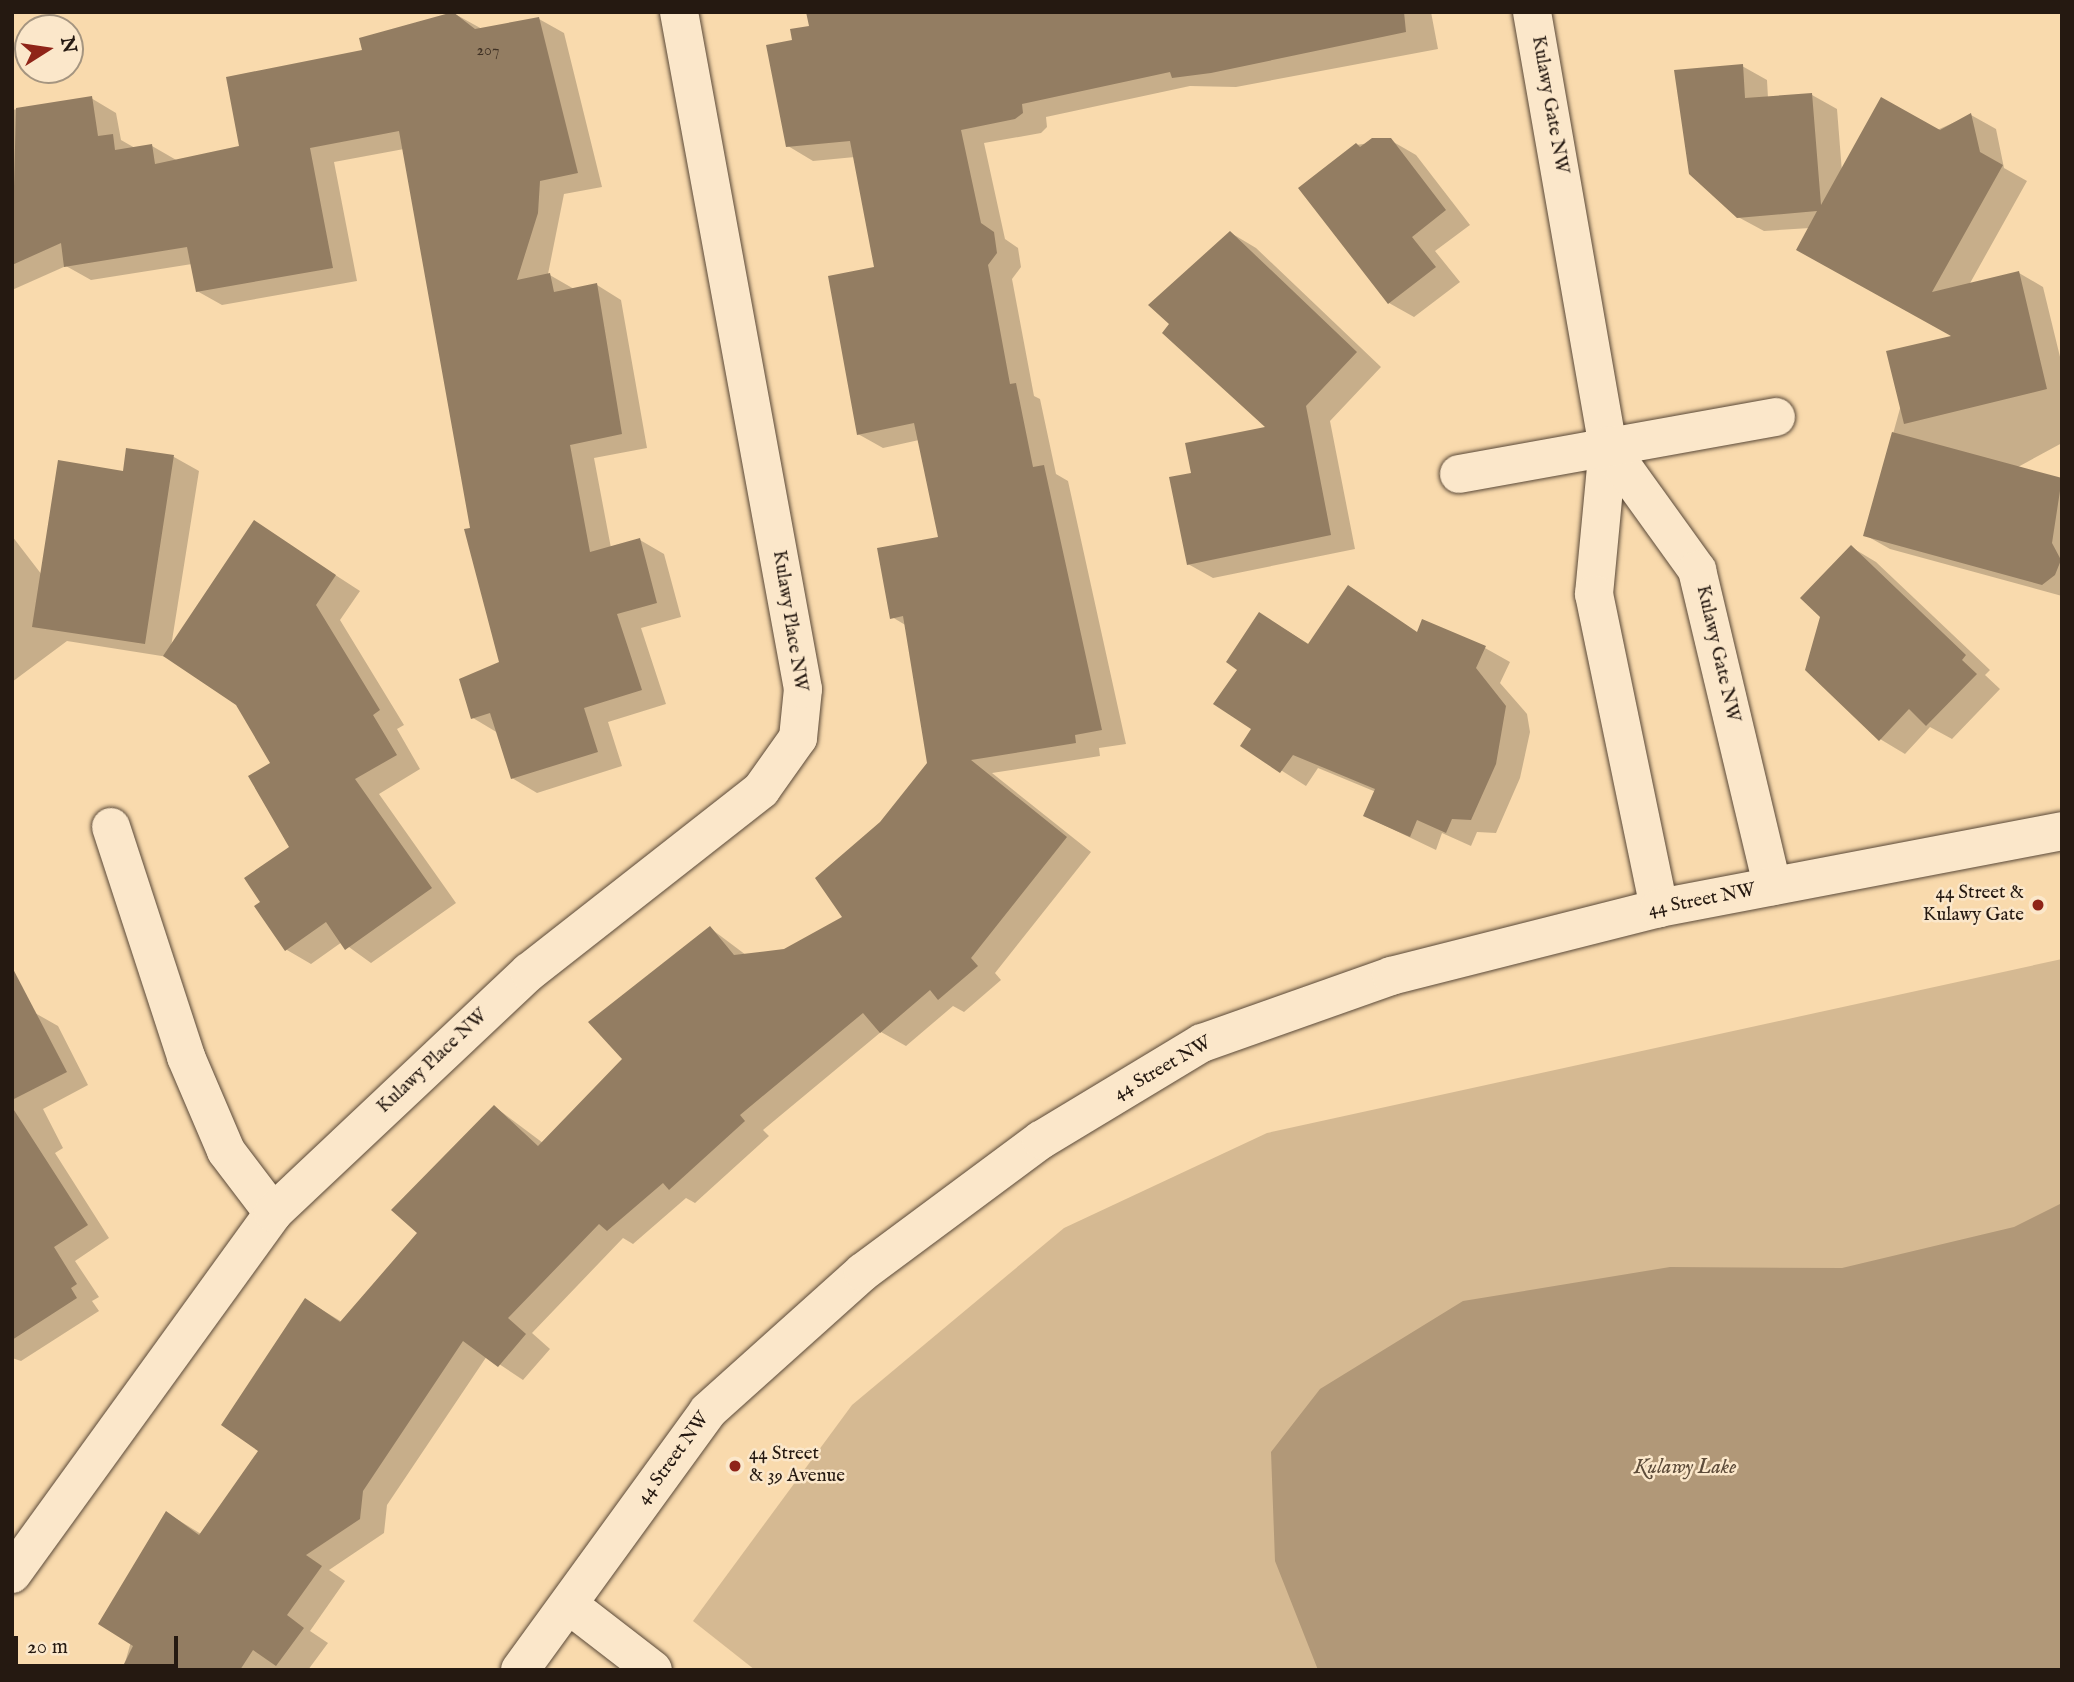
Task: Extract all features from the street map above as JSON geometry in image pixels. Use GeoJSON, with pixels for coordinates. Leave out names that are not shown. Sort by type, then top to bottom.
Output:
{"type":"FeatureCollection","features":[{"type":"Feature","properties":{"kind":"street","name":"Kulawy Place NW"},"geometry":{"type":"LineString","coordinates":[[12,1574],[273,1213],[529,972],[761,790],[798,738],[803,689],[679,12]]}},
{"type":"Feature","properties":{"kind":"street","name":"Kulawy Gate NW"},"geometry":{"type":"LineString","coordinates":[[1532,12],[1608,446],[1594,594],[1659,908]]}},
{"type":"Feature","properties":{"kind":"street"},"geometry":{"type":"LineString","coordinates":[[1459,474],[1776,417]]}},
{"type":"Feature","properties":{"kind":"street","name":"Kulawy Gate NW"},"geometry":{"type":"LineString","coordinates":[[1608,446],[1697,569],[1772,887]]}},
{"type":"Feature","properties":{"kind":"street"},"geometry":{"type":"LineString","coordinates":[[111,827],[186,1057],[226,1151],[273,1213]]}},
{"type":"Feature","properties":{"kind":"street","name":"44 Street NW"},"geometry":{"type":"LineString","coordinates":[[520,1670],[708,1411],[863,1272],[1041,1140],[1202,1043],[1391,976],[1659,908],[2062,831]]}},
{"type":"Feature","properties":{"kind":"street"},"geometry":{"type":"LineString","coordinates":[[569,1605],[653,1670]]}},
{"type":"Feature","properties":{"kind":"shaded area"},"geometry":{"type":"Polygon","coordinates":[[[2062,959],[2062,1670],[755,1670],[693,1621],[852,1405],[1064,1228],[1267,1133],[2062,959]]]}},
{"type":"Feature","properties":{"kind":"water","name":"Kulawy Lake"},"geometry":{"type":"Polygon","coordinates":[[[2062,1203],[2062,1670],[1318,1670],[1275,1561],[1271,1452],[1320,1389],[1463,1301],[1670,1267],[1842,1268],[2014,1227],[2062,1203]]]}},
{"type":"Feature","properties":{"kind":"building"},"geometry":{"type":"Polygon","coordinates":[[[453,12],[475,29],[539,17],[578,173],[540,181],[538,213],[517,280],[550,273],[554,292],[597,283],[622,434],[570,445],[590,552],[640,538],[657,603],[617,614],[642,690],[584,708],[598,752],[511,779],[490,713],[471,719],[459,679],[499,662],[464,529],[470,528],[399,131],[310,148],[333,268],[196,292],[187,247],[64,267],[61,243],[12,265],[16,108],[92,96],[98,136],[113,134],[115,150],[152,144],[155,164],[239,146],[226,77],[362,50],[359,38],[453,12]]]}},
{"type":"Feature","properties":{"kind":"building"},"geometry":{"type":"Polygon","coordinates":[[[806,12],[1404,12],[1406,32],[1211,73],[1172,78],[1170,72],[1022,104],[1023,113],[1015,119],[961,130],[981,223],[994,232],[997,253],[988,265],[1010,384],[1016,383],[1033,467],[1044,465],[1102,730],[1075,735],[1076,743],[971,760],[1067,837],[971,958],[978,966],[938,1000],[930,990],[880,1033],[863,1013],[740,1115],[745,1121],[669,1190],[663,1183],[607,1231],[599,1224],[508,1318],[526,1334],[498,1367],[463,1341],[363,1491],[360,1519],[306,1555],[322,1566],[287,1615],[304,1628],[276,1666],[253,1650],[240,1670],[121,1670],[133,1646],[98,1624],[166,1511],[199,1535],[258,1451],[221,1425],[305,1298],[340,1322],[417,1233],[391,1210],[494,1105],[538,1146],[622,1059],[588,1022],[710,926],[734,955],[784,949],[842,917],[815,878],[880,822],[927,763],[903,616],[890,619],[877,548],[938,537],[914,423],[857,435],[828,276],[874,267],[850,141],[786,147],[766,45],[792,40],[790,29],[809,26],[806,12]]]}},
{"type":"Feature","properties":{"kind":"building"},"geometry":{"type":"Polygon","coordinates":[[[1743,64],[1745,98],[1812,93],[1821,205],[1881,97],[1940,130],[1971,113],[1980,152],[2003,165],[1932,292],[2019,271],[2047,389],[1904,424],[1886,351],[1951,336],[1796,250],[1817,211],[1737,218],[1689,174],[1674,70],[1743,64]]]}},
{"type":"Feature","properties":{"kind":"building"},"geometry":{"type":"Polygon","coordinates":[[[1372,138],[1391,138],[1446,210],[1412,237],[1436,267],[1388,304],[1298,188],[1356,143],[1360,147],[1372,138]]]}},
{"type":"Feature","properties":{"kind":"building"},"geometry":{"type":"Polygon","coordinates":[[[1230,231],[1357,352],[1306,406],[1331,535],[1187,565],[1169,477],[1191,473],[1185,443],[1265,427],[1162,333],[1169,324],[1148,305],[1230,231]]]}},
{"type":"Feature","properties":{"kind":"building"},"geometry":{"type":"Polygon","coordinates":[[[1892,432],[2062,478],[2052,543],[2061,560],[2055,575],[2042,585],[1863,536],[1892,432]]]}},
{"type":"Feature","properties":{"kind":"building"},"geometry":{"type":"Polygon","coordinates":[[[126,448],[174,455],[145,644],[32,627],[58,460],[123,471],[126,448]]]}},
{"type":"Feature","properties":{"kind":"building"},"geometry":{"type":"Polygon","coordinates":[[[254,520],[336,575],[316,605],[380,710],[373,715],[397,755],[355,779],[432,888],[345,950],[326,922],[285,951],[254,906],[260,902],[244,878],[289,847],[248,776],[270,763],[236,705],[163,656],[254,520]]]}},
{"type":"Feature","properties":{"kind":"building"},"geometry":{"type":"Polygon","coordinates":[[[1851,545],[1966,655],[1962,660],[1977,674],[1926,726],[1909,709],[1879,741],[1805,670],[1820,617],[1800,598],[1851,545]]]}},
{"type":"Feature","properties":{"kind":"building"},"geometry":{"type":"Polygon","coordinates":[[[1348,585],[1417,632],[1422,619],[1486,646],[1476,668],[1506,706],[1496,764],[1471,820],[1452,819],[1446,833],[1417,820],[1410,837],[1363,816],[1375,789],[1293,755],[1280,773],[1240,746],[1251,729],[1213,704],[1237,670],[1226,662],[1259,612],[1308,644],[1348,585]]]}},
{"type":"Feature","properties":{"kind":"building"},"geometry":{"type":"Polygon","coordinates":[[[12,967],[67,1072],[12,1100],[12,967]]]}},
{"type":"Feature","properties":{"kind":"building"},"geometry":{"type":"Polygon","coordinates":[[[12,1107],[88,1225],[54,1247],[77,1284],[71,1288],[77,1298],[12,1340],[12,1107]]]}},
{"type":"Feature","properties":{"kind":"place","name":"44 Street & Kulawy Gate"},"geometry":{"type":"Point","coordinates":[2038,905]}},
{"type":"Feature","properties":{"kind":"place","name":"44 Street & 39 Avenue"},"geometry":{"type":"Point","coordinates":[735,1466]}}]}
